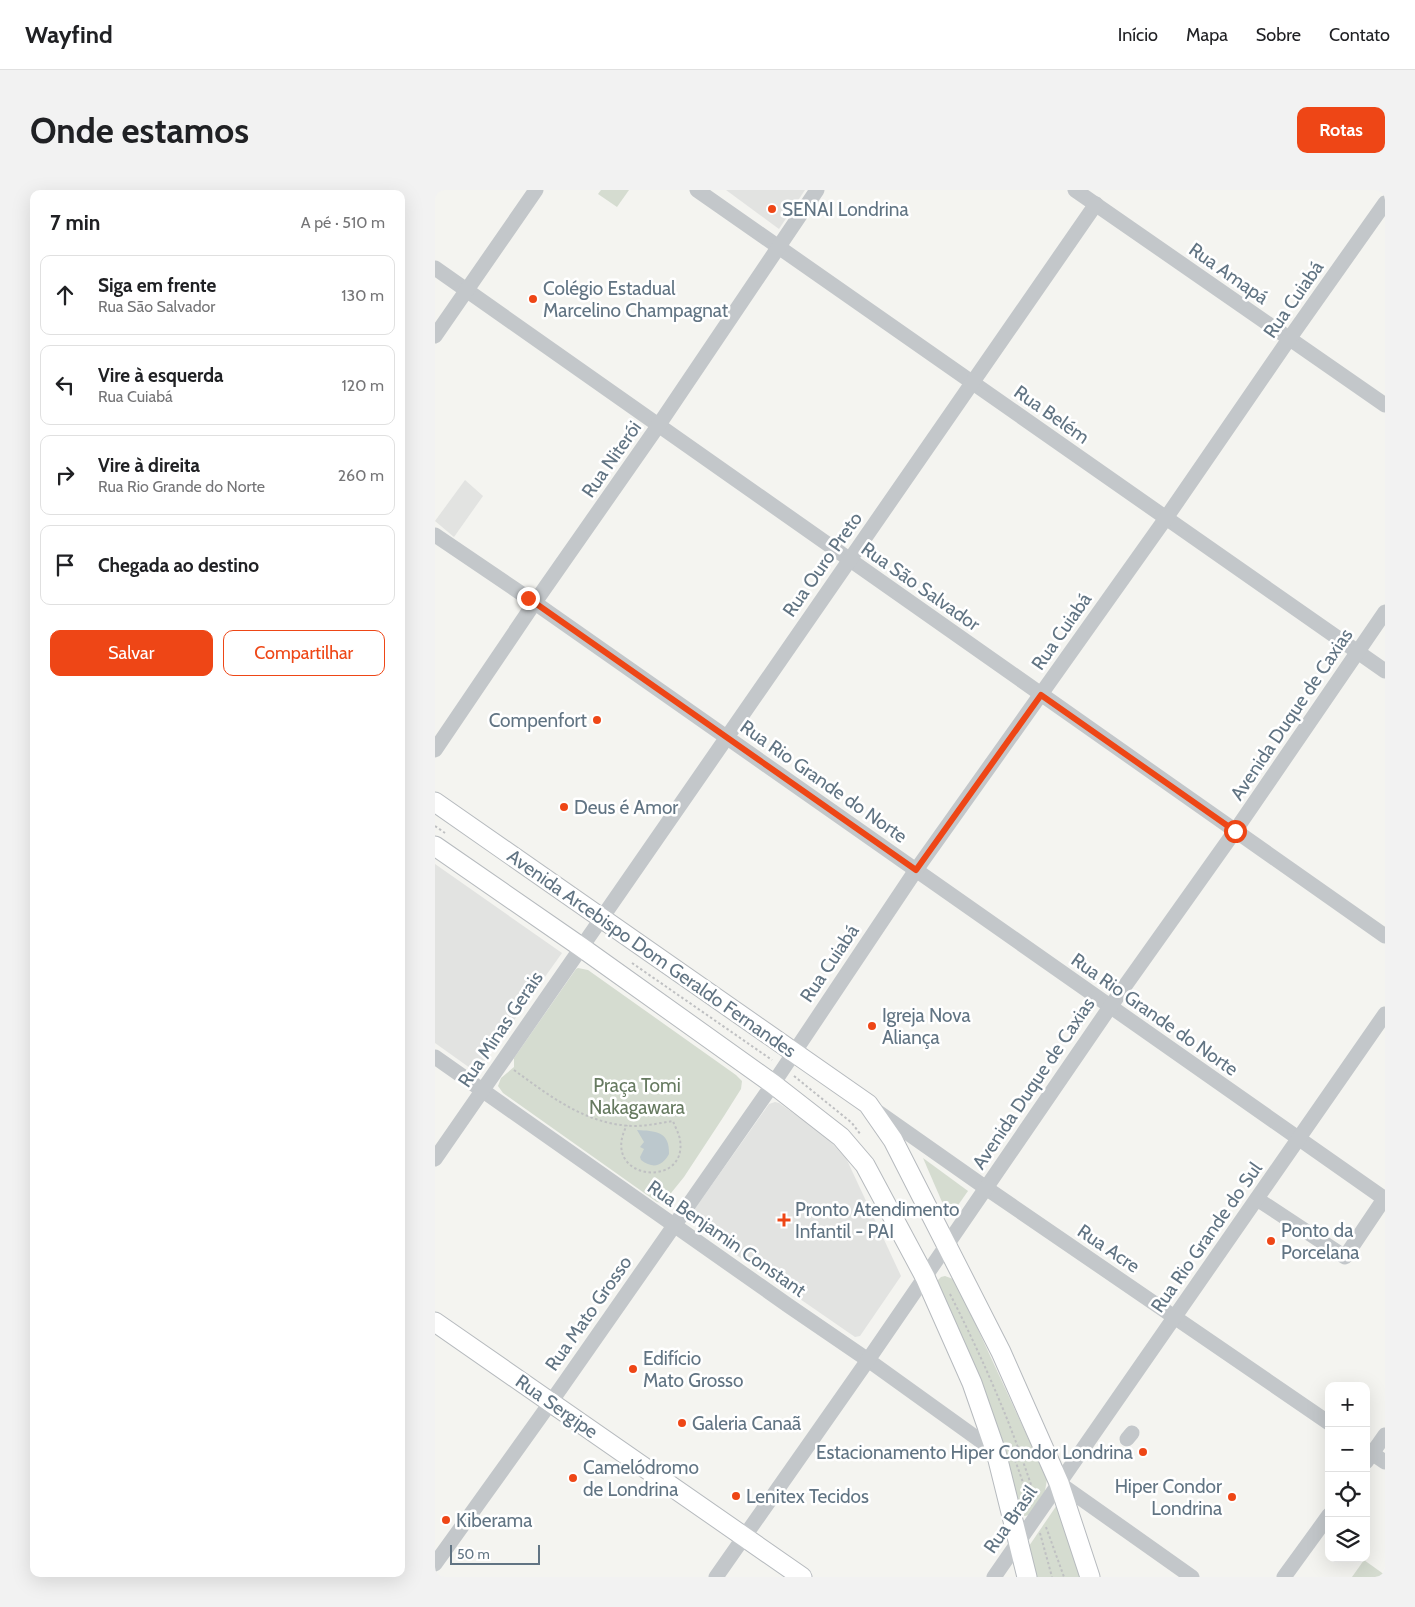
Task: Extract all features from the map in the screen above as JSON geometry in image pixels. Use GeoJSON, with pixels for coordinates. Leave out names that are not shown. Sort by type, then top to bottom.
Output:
{"type":"FeatureCollection","features":[{"type":"Feature","properties":{"kind":"main road","name":"Avenida Arcebispo Dom Geraldo Fernandes"},"geometry":{"type":"LineString","coordinates":[[435,802],[868,1104],[893,1140],[1001,1352],[1059,1483],[1090,1577]]}},
{"type":"Feature","properties":{"kind":"main road","name":"Avenida Arcebispo Dom Geraldo Fernandes"},"geometry":{"type":"LineString","coordinates":[[435,846],[773,1084],[841,1137],[865,1165],[925,1277],[1004,1452],[1019,1542],[1027,1577]]}},
{"type":"Feature","properties":{"kind":"main road","name":"Rua Sergipe"},"geometry":{"type":"LineString","coordinates":[[435,1322],[802,1577]]}},
{"type":"Feature","properties":{"kind":"street"},"geometry":{"type":"LineString","coordinates":[[435,336],[536,190]]}},
{"type":"Feature","properties":{"kind":"street","name":"Rua Belém"},"geometry":{"type":"LineString","coordinates":[[697,190],[1385,671]]}},
{"type":"Feature","properties":{"kind":"street","name":"Rua Niterói"},"geometry":{"type":"LineString","coordinates":[[435,750],[658,426],[817,190]]}},
{"type":"Feature","properties":{"kind":"street","name":"Rua Amapá"},"geometry":{"type":"LineString","coordinates":[[1075,190],[1385,405]]}},
{"type":"Feature","properties":{"kind":"street","name":"Rua Cuiabá"},"geometry":{"type":"LineString","coordinates":[[773,1084],[916,870],[1166,518],[1385,203]]}},
{"type":"Feature","properties":{"kind":"street","name":"Rua Ouro Preto"},"geometry":{"type":"LineString","coordinates":[[581,947],[1096,204]]}},
{"type":"Feature","properties":{"kind":"street","name":"Rua São Salvador"},"geometry":{"type":"LineString","coordinates":[[435,268],[1385,936]]}},
{"type":"Feature","properties":{"kind":"street","name":"Rua Rio Grande do Norte"},"geometry":{"type":"LineString","coordinates":[[435,535],[535,603],[1385,1199]]}},
{"type":"Feature","properties":{"kind":"street","name":"Avenida Duque de Caxias"},"geometry":{"type":"LineString","coordinates":[[716,1577],[946,1247],[1109,1007],[1235,831],[1385,612]]}},
{"type":"Feature","properties":{"kind":"street","name":"Rua Minas Gerais"},"geometry":{"type":"LineString","coordinates":[[435,1159],[581,947]]}},
{"type":"Feature","properties":{"kind":"street","name":"Rua Rio Grande do Sul"},"geometry":{"type":"LineString","coordinates":[[1059,1483],[1385,1014]]}},
{"type":"Feature","properties":{"kind":"street","name":"Rua Benjamin Constant"},"geometry":{"type":"LineString","coordinates":[[435,1057],[674,1226],[1004,1452]]}},
{"type":"Feature","properties":{"kind":"street","name":"Rua Mato Grosso"},"geometry":{"type":"LineString","coordinates":[[435,1564],[551,1402],[773,1084]]}},
{"type":"Feature","properties":{"kind":"street","name":"Rua Acre"},"geometry":{"type":"LineString","coordinates":[[868,1104],[986,1188],[1325,1420]]}},
{"type":"Feature","properties":{"kind":"street"},"geometry":{"type":"LineString","coordinates":[[1257,1199],[1345,1257],[1385,1199]]}},
{"type":"Feature","properties":{"kind":"street"},"geometry":{"type":"LineString","coordinates":[[1373,1457],[1385,1435]]}},
{"type":"Feature","properties":{"kind":"street"},"geometry":{"type":"LineString","coordinates":[[1059,1483],[1192,1577]]}},
{"type":"Feature","properties":{"kind":"street","name":"Rua Brasil"},"geometry":{"type":"LineString","coordinates":[[994,1577],[1059,1483]]}},
{"type":"Feature","properties":{"kind":"street"},"geometry":{"type":"LineString","coordinates":[[1284,1577],[1328,1517]]}},
{"type":"Feature","properties":{"kind":"path"},"geometry":{"type":"LineString","coordinates":[[630,962],[783,1068],[852,1123],[863,1138]]}},
{"type":"Feature","properties":{"kind":"path"},"geometry":{"type":"LineString","coordinates":[[508,1066],[572,1110],[601,1120],[627,1125],[653,1125],[673,1121],[680,1145],[678,1156],[673,1165],[662,1171],[645,1173],[629,1164],[621,1149],[622,1137],[627,1125]]}},
{"type":"Feature","properties":{"kind":"path"},"geometry":{"type":"LineString","coordinates":[[947,1287],[980,1354],[1020,1449],[1053,1577]]}},
{"type":"Feature","properties":{"kind":"path"},"geometry":{"type":"LineString","coordinates":[[1004,1452],[1038,1515],[1064,1577]]}},
{"type":"Feature","properties":{"kind":"shaded area","name":"SENAI Londrina"},"geometry":{"type":"Polygon","coordinates":[[[726,190],[805,190],[779,229],[726,190]]]}},
{"type":"Feature","properties":{"kind":"shaded area"},"geometry":{"type":"Polygon","coordinates":[[[465,480],[483,496],[454,537],[435,521],[465,480]]]}},
{"type":"Feature","properties":{"kind":"shaded area"},"geometry":{"type":"Polygon","coordinates":[[[435,864],[562,953],[480,1068],[470,1068],[435,1043],[435,864]]]}},
{"type":"Feature","properties":{"kind":"shaded area","name":"Pronto Atendimento Infantil - PAI"},"geometry":{"type":"Polygon","coordinates":[[[775,1102],[824,1135],[846,1158],[901,1276],[860,1336],[855,1337],[696,1227],[693,1222],[694,1210],[769,1104],[775,1102]]]}},
{"type":"Feature","properties":{"kind":"shaded area"},"geometry":{"type":"Polygon","coordinates":[[[637,1130],[655,1132],[664,1137],[669,1146],[669,1154],[664,1161],[658,1165],[650,1165],[641,1160],[640,1157],[644,1149],[640,1147],[644,1142],[637,1130]]]}},
{"type":"Feature","properties":{"kind":"green space"},"geometry":{"type":"Polygon","coordinates":[[[601,190],[629,190],[617,207],[598,194],[601,190]]]}},
{"type":"Feature","properties":{"kind":"green space","name":"Praça Tomi Nakagawara"},"geometry":{"type":"Polygon","coordinates":[[[578,968],[588,970],[742,1081],[741,1089],[724,1116],[684,1177],[663,1203],[657,1202],[503,1093],[498,1086],[501,1078],[514,1067],[514,1058],[578,968]]]}},
{"type":"Feature","properties":{"kind":"green space"},"geometry":{"type":"Polygon","coordinates":[[[923,1158],[968,1191],[949,1218],[923,1158]]]}},
{"type":"Feature","properties":{"kind":"green space"},"geometry":{"type":"Polygon","coordinates":[[[945,1276],[953,1279],[957,1284],[1047,1479],[1045,1491],[1029,1515],[1019,1515],[936,1282],[945,1276]]]}},
{"type":"Feature","properties":{"kind":"green space"},"geometry":{"type":"Polygon","coordinates":[[[1059,1502],[1087,1577],[1033,1577],[1027,1549],[1059,1502]]]}},
{"type":"Feature","properties":{"kind":"green space"},"geometry":{"type":"Polygon","coordinates":[[[1363,1562],[1367,1562],[1385,1575],[1385,1577],[1352,1577],[1363,1562]]]}},
{"type":"Feature","properties":{"kind":"place","name":"SENAI Londrina"},"geometry":{"type":"Point","coordinates":[772,209]}},
{"type":"Feature","properties":{"kind":"place","name":"Colégio Estadual Marcelino Champagnat"},"geometry":{"type":"Point","coordinates":[533,299]}},
{"type":"Feature","properties":{"kind":"place","name":"Compenfort"},"geometry":{"type":"Point","coordinates":[597,720]}},
{"type":"Feature","properties":{"kind":"place","name":"Deus é Amor"},"geometry":{"type":"Point","coordinates":[564,807]}},
{"type":"Feature","properties":{"kind":"place","name":"Igreja Nova Aliança"},"geometry":{"type":"Point","coordinates":[872,1026]}},
{"type":"Feature","properties":{"kind":"place","name":"Pronto Atendimento Infantil - PAI"},"geometry":{"type":"Point","coordinates":[784,1220]}},
{"type":"Feature","properties":{"kind":"place","name":"Ponto da Porcelana"},"geometry":{"type":"Point","coordinates":[1271,1241]}},
{"type":"Feature","properties":{"kind":"place","name":"Edifício Mato Grosso"},"geometry":{"type":"Point","coordinates":[633,1369]}},
{"type":"Feature","properties":{"kind":"place","name":"Galeria Canaã"},"geometry":{"type":"Point","coordinates":[682,1423]}},
{"type":"Feature","properties":{"kind":"place","name":"Estacionamento Hiper Condor Londrina"},"geometry":{"type":"Point","coordinates":[1143,1452]}},
{"type":"Feature","properties":{"kind":"place","name":"Camelódromo de Londrina"},"geometry":{"type":"Point","coordinates":[573,1478]}},
{"type":"Feature","properties":{"kind":"place","name":"Lenitex Tecidos"},"geometry":{"type":"Point","coordinates":[736,1496]}},
{"type":"Feature","properties":{"kind":"place","name":"Hiper Condor Londrina"},"geometry":{"type":"Point","coordinates":[1232,1497]}},
{"type":"Feature","properties":{"kind":"place","name":"Kiberama"},"geometry":{"type":"Point","coordinates":[446,1520]}},
{"type":"Feature","properties":{"kind":"route"},"geometry":{"type":"LineString","coordinates":[[528,598],[916,870],[1041,695],[1235,831]]}}]}
